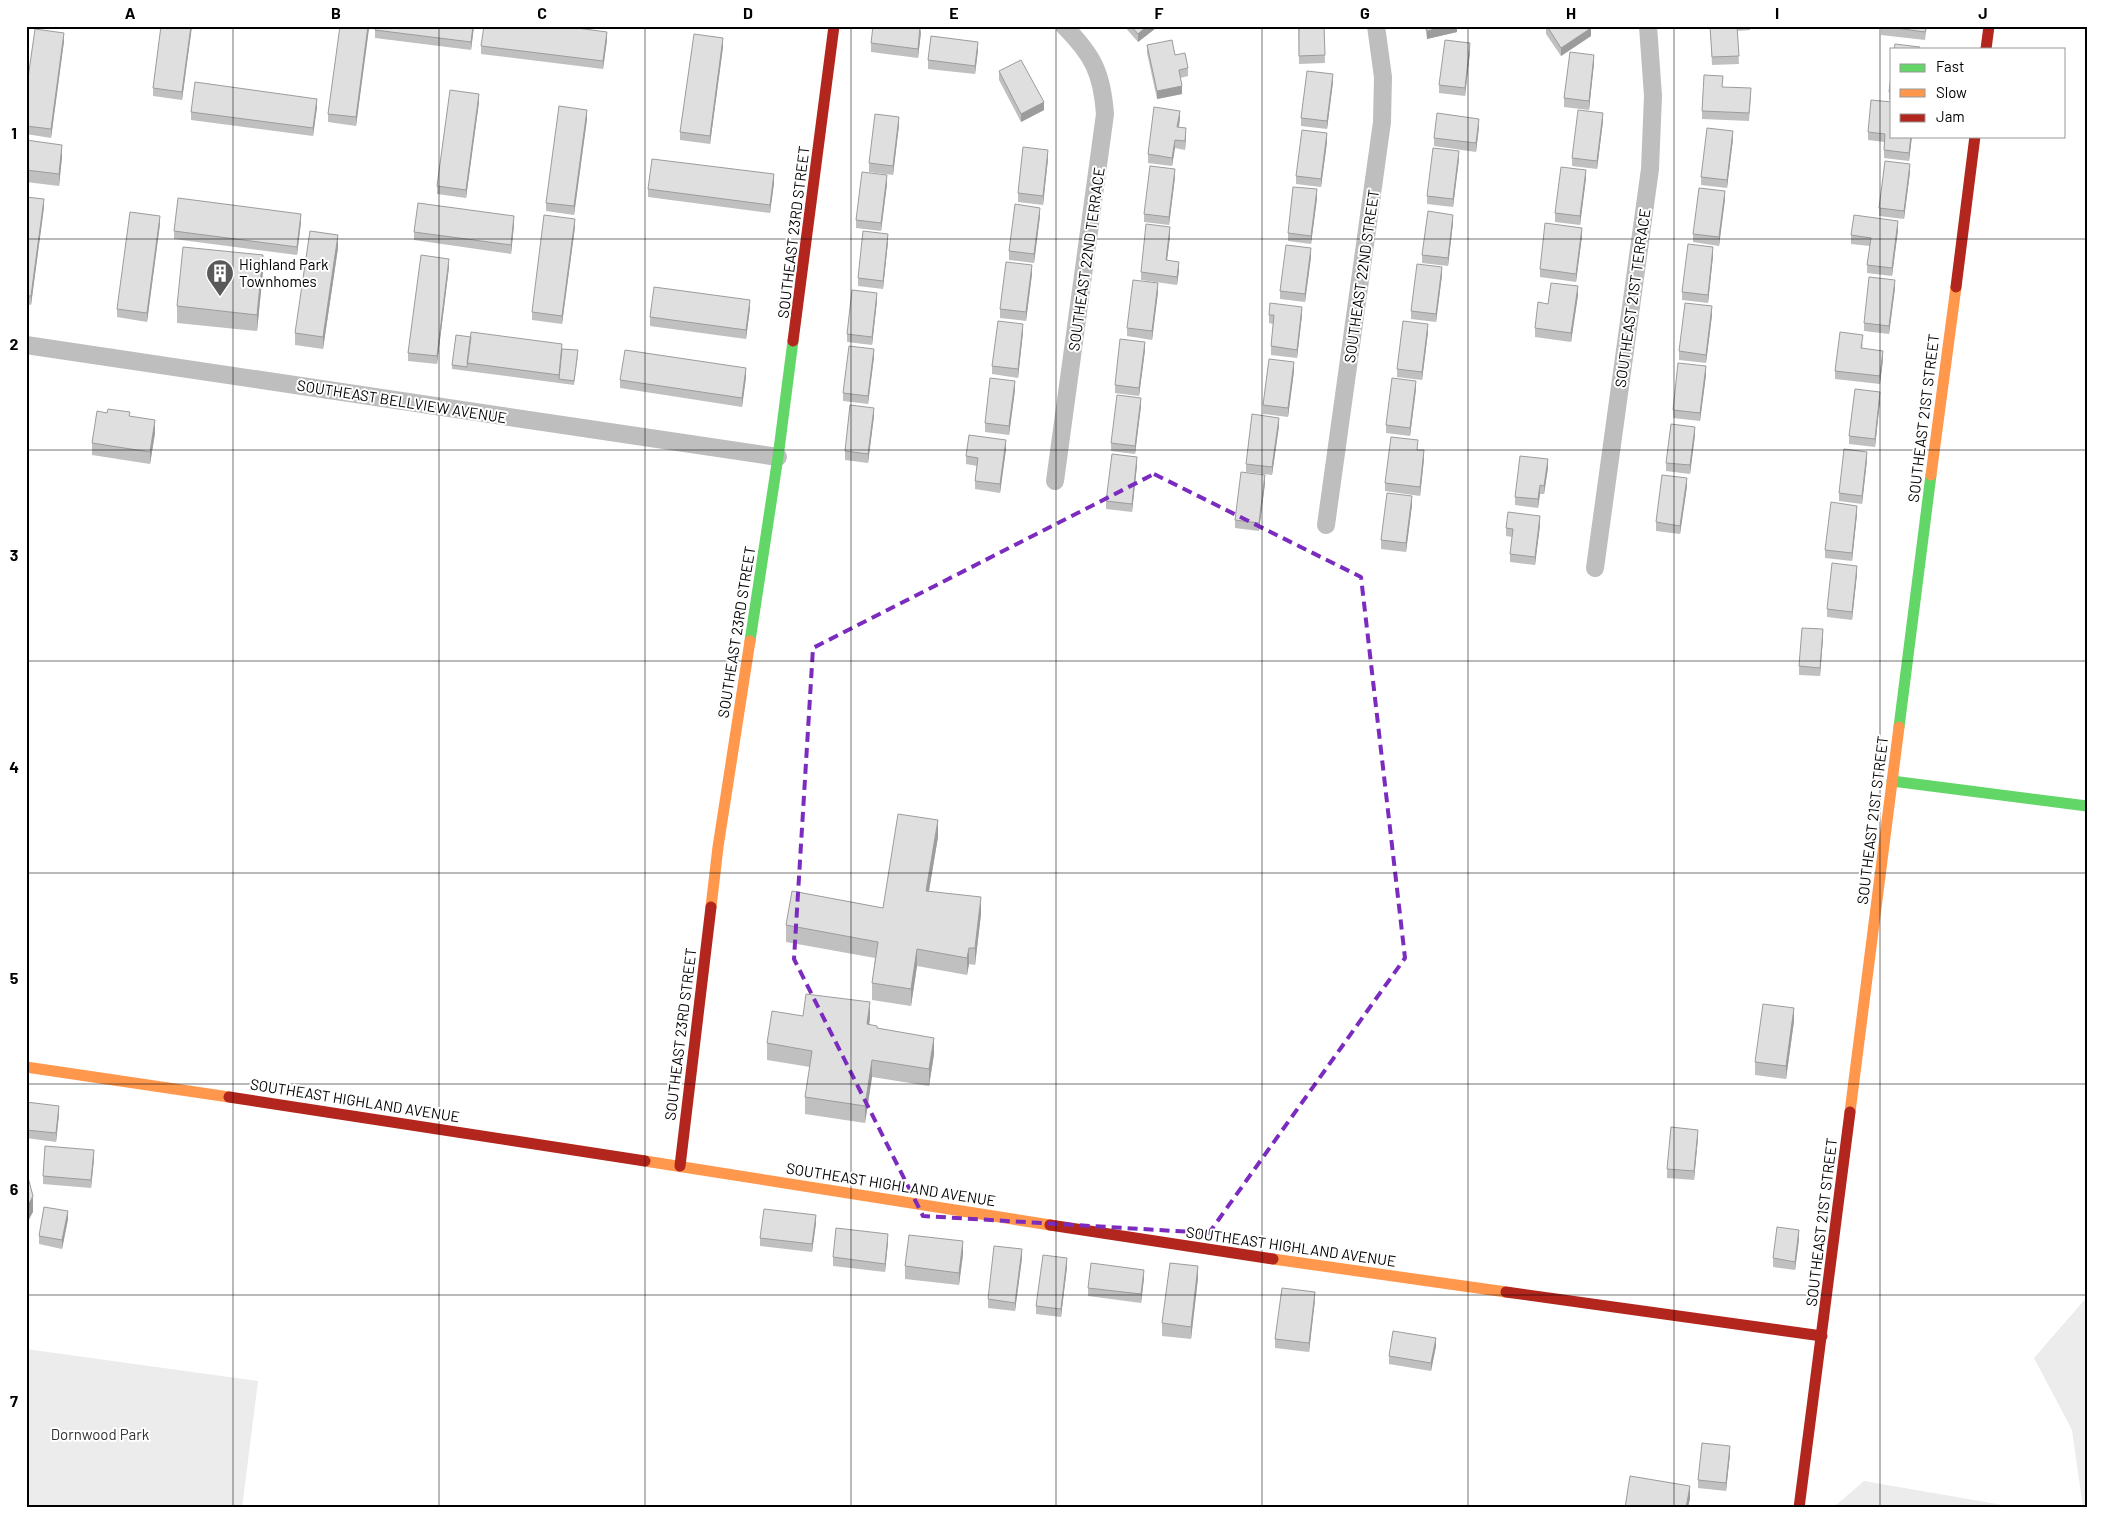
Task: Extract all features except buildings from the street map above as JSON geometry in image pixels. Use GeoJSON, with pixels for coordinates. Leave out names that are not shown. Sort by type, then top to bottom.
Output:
{"type":"FeatureCollection","features":[{"type":"Feature","properties":{"kind":"street","name":"SOUTHEAST 23RD STREET"},"geometry":{"type":"LineString","coordinates":[[680,1166],[718,847],[778,457],[834,26]]}},
{"type":"Feature","properties":{"kind":"street","name":"SOUTHEAST 22ND TERRACE"},"geometry":{"type":"LineString","coordinates":[[1055,481],[1106,114],[1101,82],[1094,61],[1080,42],[1064,26]]}},
{"type":"Feature","properties":{"kind":"street","name":"SOUTHEAST 22ND STREET"},"geometry":{"type":"LineString","coordinates":[[1326,524],[1382,122],[1383,77],[1376,26]]}},
{"type":"Feature","properties":{"kind":"street","name":"SOUTHEAST 21ST TERRACE"},"geometry":{"type":"LineString","coordinates":[[1595,568],[1650,169],[1653,96],[1648,26]]}},
{"type":"Feature","properties":{"kind":"street"},"geometry":{"type":"LineString","coordinates":[[1986,48],[1989,26]]}},
{"type":"Feature","properties":{"kind":"street","name":"SOUTHEAST 21ST STREET"},"geometry":{"type":"LineString","coordinates":[[1799,1508],[1974,138]]}},
{"type":"Feature","properties":{"kind":"street","name":"SOUTHEAST BELLVIEW AVENUE"},"geometry":{"type":"LineString","coordinates":[[26,345],[778,457]]}},
{"type":"Feature","properties":{"kind":"street"},"geometry":{"type":"LineString","coordinates":[[1892,782],[2087,806]]}},
{"type":"Feature","properties":{"kind":"street","name":"SOUTHEAST HIGHLAND AVENUE"},"geometry":{"type":"LineString","coordinates":[[26,1067],[367,1117],[1230,1253],[1822,1336]]}},
{"type":"Feature","properties":{"kind":"highlighted area"},"geometry":{"type":"Polygon","coordinates":[[[1154,474],[1361,577],[1405,958],[1209,1233],[923,1216],[794,959],[813,648],[1154,474]]]}},
{"type":"Feature","properties":{"kind":"green space"},"geometry":{"type":"Polygon","coordinates":[[[2087,1297],[2087,1508],[2083,1508],[2072,1430],[2034,1358],[2087,1297]]]}},
{"type":"Feature","properties":{"kind":"green space","name":"Dornwood Park"},"geometry":{"type":"Polygon","coordinates":[[[26,1349],[258,1381],[242,1508],[26,1508],[26,1349]]]}},
{"type":"Feature","properties":{"kind":"green space"},"geometry":{"type":"Polygon","coordinates":[[[1864,1481],[2020,1508],[1851,1508],[1835,1506],[1864,1481]]]}},
{"type":"Feature","properties":{"kind":"traffic: fast"},"geometry":{"type":"LineString","coordinates":[[750,641],[778,457],[793,341]]}},
{"type":"Feature","properties":{"kind":"traffic: fast"},"geometry":{"type":"LineString","coordinates":[[1899,727],[1931,475]]}},
{"type":"Feature","properties":{"kind":"traffic: fast"},"geometry":{"type":"LineString","coordinates":[[1892,781],[2087,806]]}},
{"type":"Feature","properties":{"kind":"traffic: slow"},"geometry":{"type":"LineString","coordinates":[[1931,475],[1956,287]]}},
{"type":"Feature","properties":{"kind":"traffic: slow"},"geometry":{"type":"LineString","coordinates":[[711,907],[718,847],[750,641]]}},
{"type":"Feature","properties":{"kind":"traffic: slow"},"geometry":{"type":"LineString","coordinates":[[1850,1112],[1899,727]]}},
{"type":"Feature","properties":{"kind":"traffic: slow"},"geometry":{"type":"LineString","coordinates":[[26,1067],[229,1097]]}},
{"type":"Feature","properties":{"kind":"traffic: slow"},"geometry":{"type":"LineString","coordinates":[[645,1161],[1050,1225]]}},
{"type":"Feature","properties":{"kind":"traffic: slow"},"geometry":{"type":"LineString","coordinates":[[1273,1259],[1506,1292]]}},
{"type":"Feature","properties":{"kind":"traffic: jam"},"geometry":{"type":"LineString","coordinates":[[793,341],[834,26]]}},
{"type":"Feature","properties":{"kind":"traffic: jam"},"geometry":{"type":"LineString","coordinates":[[1986,48],[1989,26]]}},
{"type":"Feature","properties":{"kind":"traffic: jam"},"geometry":{"type":"LineString","coordinates":[[1956,287],[1975,138]]}},
{"type":"Feature","properties":{"kind":"traffic: jam"},"geometry":{"type":"LineString","coordinates":[[680,1166],[711,907]]}},
{"type":"Feature","properties":{"kind":"traffic: jam"},"geometry":{"type":"LineString","coordinates":[[229,1097],[645,1161]]}},
{"type":"Feature","properties":{"kind":"traffic: jam"},"geometry":{"type":"LineString","coordinates":[[1799,1508],[1850,1112]]}},
{"type":"Feature","properties":{"kind":"traffic: jam"},"geometry":{"type":"LineString","coordinates":[[1050,1225],[1273,1259]]}},
{"type":"Feature","properties":{"kind":"traffic: jam"},"geometry":{"type":"LineString","coordinates":[[1506,1292],[1822,1336]]}},
{"type":"Feature","properties":{"kind":"place","name":"Highland Park Townhomes"},"geometry":{"type":"Point","coordinates":[220,297]}}]}
